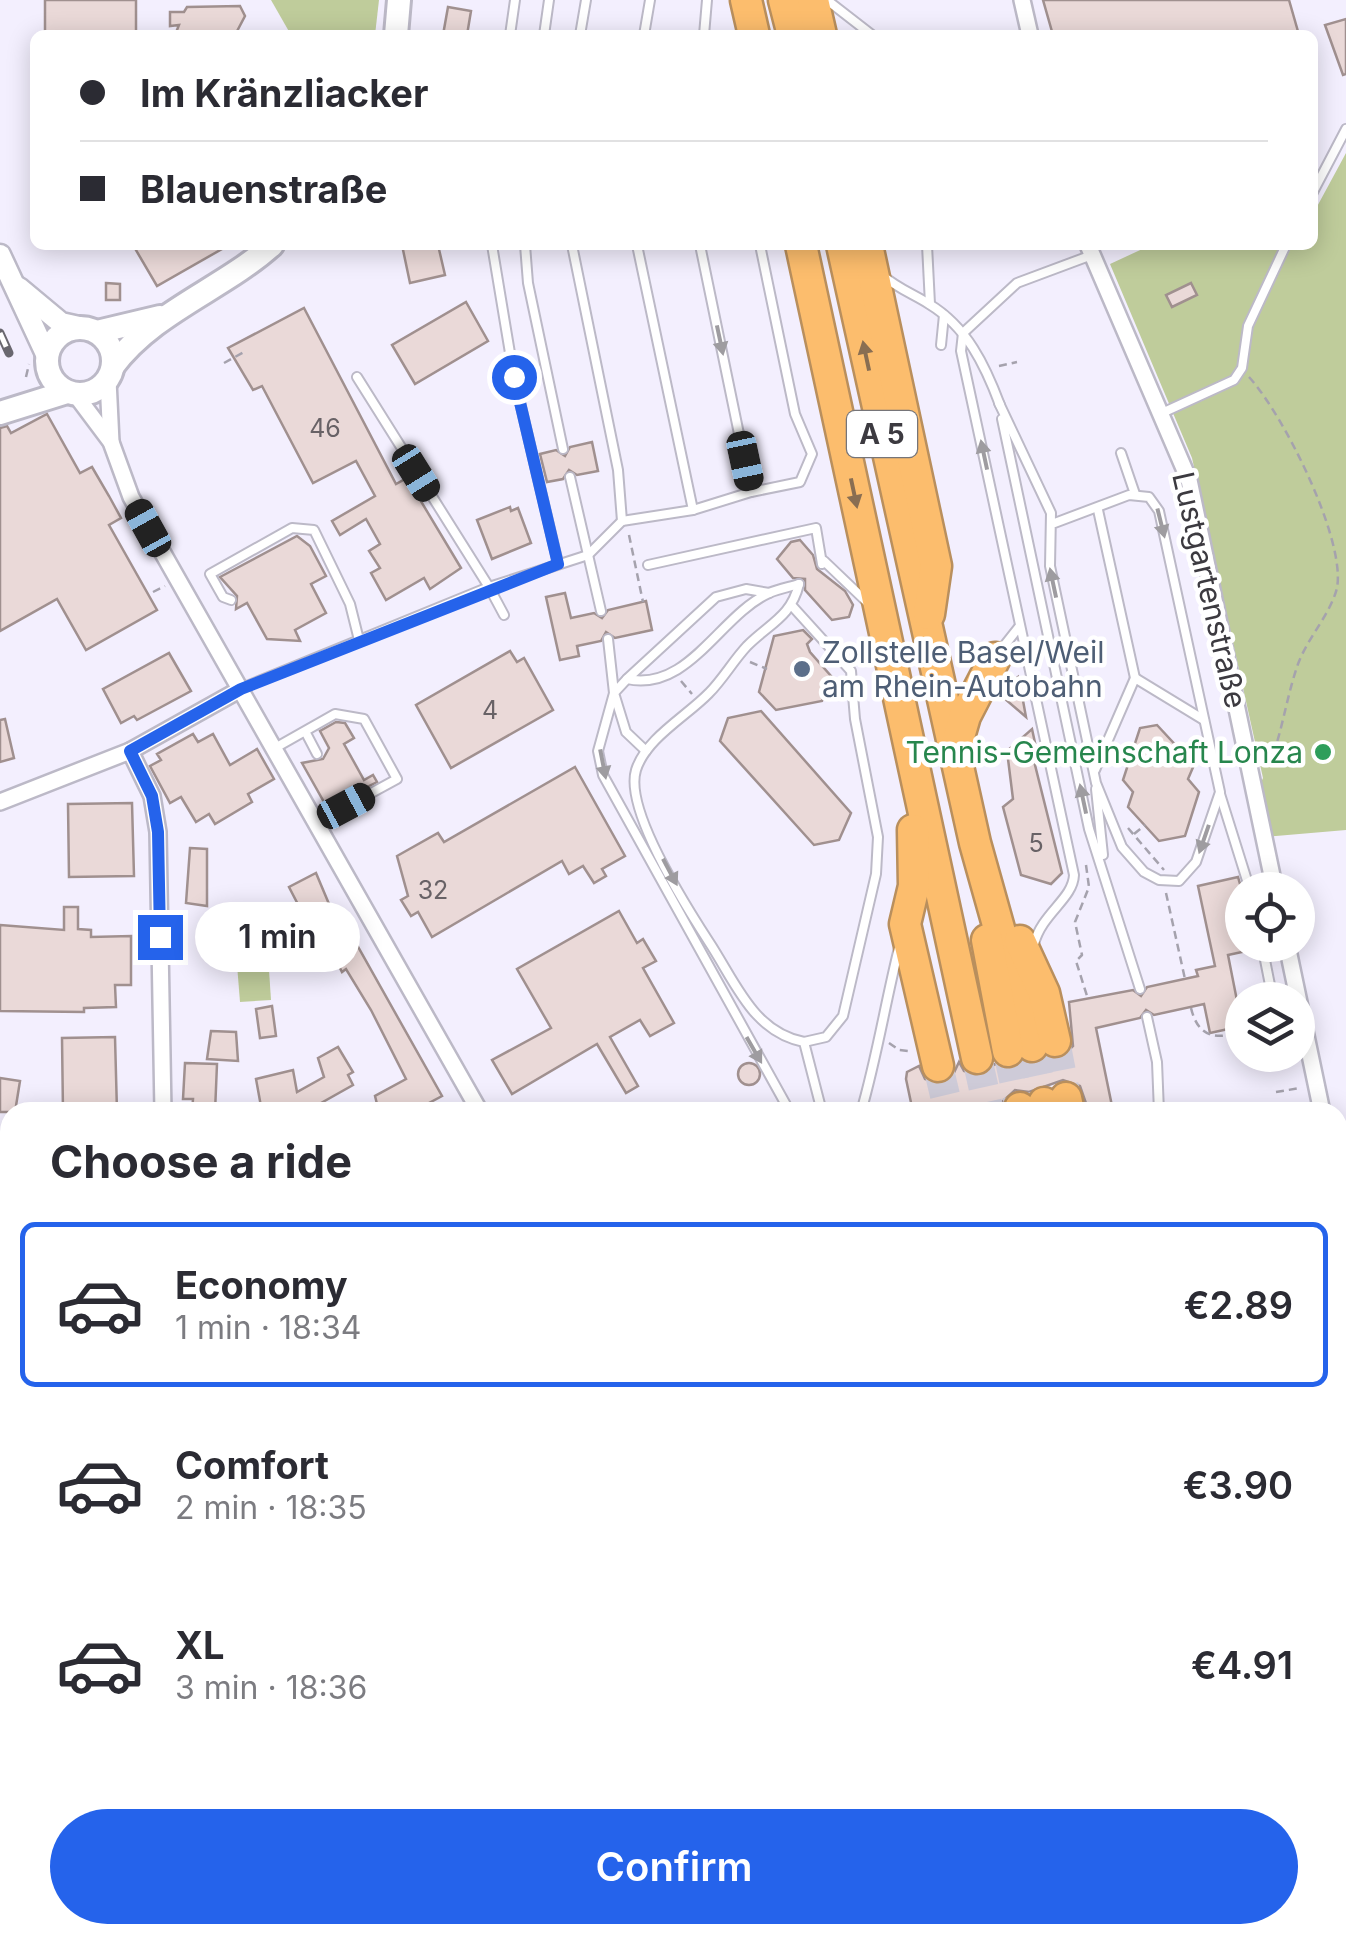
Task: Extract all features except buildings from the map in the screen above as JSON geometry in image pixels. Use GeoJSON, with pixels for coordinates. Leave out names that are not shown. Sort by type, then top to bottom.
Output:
{"type":"FeatureCollection","features":[{"type":"Feature","properties":{"kind":"highway"},"geometry":{"type":"LineString","coordinates":[[746,0],[753,30]]}},
{"type":"Feature","properties":{"kind":"highway"},"geometry":{"type":"LineString","coordinates":[[784,0],[792,30]]}},
{"type":"Feature","properties":{"kind":"highway"},"geometry":{"type":"LineString","coordinates":[[813,0],[820,30]]}},
{"type":"Feature","properties":{"kind":"highway","name":"A 5"},"geometry":{"type":"LineString","coordinates":[[802,250],[976,1058]]}},
{"type":"Feature","properties":{"kind":"highway","name":"A 5"},"geometry":{"type":"LineString","coordinates":[[843,250],[975,843],[1032,1046],[1044,993],[975,843]]}},
{"type":"Feature","properties":{"kind":"highway"},"geometry":{"type":"LineString","coordinates":[[869,255],[936,566],[928,622]]}},
{"type":"Feature","properties":{"kind":"highway"},"geometry":{"type":"LineString","coordinates":[[955,750],[965,716],[994,658]]}},
{"type":"Feature","properties":{"kind":"highway"},"geometry":{"type":"LineString","coordinates":[[908,737],[914,852],[905,924],[938,1066]]}},
{"type":"Feature","properties":{"kind":"main road"},"geometry":{"type":"LineString","coordinates":[[396,30],[399,0]]}},
{"type":"Feature","properties":{"kind":"main road"},"geometry":{"type":"LineString","coordinates":[[5,410],[47,360],[61,333],[113,332],[168,315],[236,275],[266,250]]}},
{"type":"Feature","properties":{"kind":"main road"},"geometry":{"type":"LineString","coordinates":[[5,410],[94,391],[168,315]]}},
{"type":"Feature","properties":{"kind":"main road"},"geometry":{"type":"LineString","coordinates":[[88,330],[110,346],[111,372]]}},
{"type":"Feature","properties":{"kind":"main road"},"geometry":{"type":"LineString","coordinates":[[47,360],[53,380],[71,393]]}},
{"type":"Feature","properties":{"kind":"street"},"geometry":{"type":"LineString","coordinates":[[1022,0],[1029,30]]}},
{"type":"Feature","properties":{"kind":"street","name":"Lustgartenstraße"},"geometry":{"type":"LineString","coordinates":[[1090,250],[1189,480],[1271,872]]}},
{"type":"Feature","properties":{"kind":"street"},"geometry":{"type":"LineString","coordinates":[[0,254],[47,360]]}},
{"type":"Feature","properties":{"kind":"street"},"geometry":{"type":"LineString","coordinates":[[18,288],[62,323],[88,330]]}},
{"type":"Feature","properties":{"kind":"street"},"geometry":{"type":"LineString","coordinates":[[111,372],[111,442]]}},
{"type":"Feature","properties":{"kind":"street"},"geometry":{"type":"LineString","coordinates":[[71,393],[111,442],[131,496],[474,1102]]}},
{"type":"Feature","properties":{"kind":"street"},"geometry":{"type":"LineString","coordinates":[[0,802],[130,751],[241,689]]}},
{"type":"Feature","properties":{"kind":"street"},"geometry":{"type":"LineString","coordinates":[[130,751],[152,796],[158,832],[163,1102]]}},
{"type":"Feature","properties":{"kind":"street"},"geometry":{"type":"LineString","coordinates":[[1290,962],[1320,1102]]}},
{"type":"Feature","properties":{"kind":"lane"},"geometry":{"type":"LineString","coordinates":[[511,30],[515,0]]}},
{"type":"Feature","properties":{"kind":"lane"},"geometry":{"type":"LineString","coordinates":[[545,30],[549,0]]}},
{"type":"Feature","properties":{"kind":"lane"},"geometry":{"type":"LineString","coordinates":[[581,30],[586,0]]}},
{"type":"Feature","properties":{"kind":"lane"},"geometry":{"type":"LineString","coordinates":[[645,30],[650,0]]}},
{"type":"Feature","properties":{"kind":"lane"},"geometry":{"type":"LineString","coordinates":[[705,30],[708,0]]}},
{"type":"Feature","properties":{"kind":"lane"},"geometry":{"type":"LineString","coordinates":[[828,0],[866,30]]}},
{"type":"Feature","properties":{"kind":"lane"},"geometry":{"type":"LineString","coordinates":[[1318,183],[1346,129]]}},
{"type":"Feature","properties":{"kind":"lane"},"geometry":{"type":"LineString","coordinates":[[493,250],[507,345],[558,564]]}},
{"type":"Feature","properties":{"kind":"lane"},"geometry":{"type":"LineString","coordinates":[[525,250],[528,283],[564,448]]}},
{"type":"Feature","properties":{"kind":"lane"},"geometry":{"type":"LineString","coordinates":[[573,250],[625,520]]}},
{"type":"Feature","properties":{"kind":"lane"},"geometry":{"type":"LineString","coordinates":[[638,250],[693,510]]}},
{"type":"Feature","properties":{"kind":"lane"},"geometry":{"type":"LineString","coordinates":[[701,250],[752,492]]}},
{"type":"Feature","properties":{"kind":"lane"},"geometry":{"type":"LineString","coordinates":[[241,689],[489,587],[588,555],[625,520],[693,510],[752,492],[789,488],[800,482],[812,454],[795,414],[761,250]]}},
{"type":"Feature","properties":{"kind":"lane"},"geometry":{"type":"LineString","coordinates":[[927,250],[930,304]]}},
{"type":"Feature","properties":{"kind":"lane"},"geometry":{"type":"LineString","coordinates":[[1032,967],[1040,924],[1074,882],[961,350],[963,333],[1017,283],[1090,250]]}},
{"type":"Feature","properties":{"kind":"lane"},"geometry":{"type":"LineString","coordinates":[[1162,413],[1234,380],[1242,368],[1248,326],[1284,250]]}},
{"type":"Feature","properties":{"kind":"lane"},"geometry":{"type":"LineString","coordinates":[[869,255],[894,285],[930,304],[963,333],[985,369],[1052,524],[1050,566],[1096,783],[1104,864]]}},
{"type":"Feature","properties":{"kind":"lane"},"geometry":{"type":"LineString","coordinates":[[941,345],[944,314]]}},
{"type":"Feature","properties":{"kind":"lane"},"geometry":{"type":"LineString","coordinates":[[357,377],[504,615]]}},
{"type":"Feature","properties":{"kind":"lane"},"geometry":{"type":"LineString","coordinates":[[999,403],[1089,829],[1104,864],[1140,989]]}},
{"type":"Feature","properties":{"kind":"lane"},"geometry":{"type":"LineString","coordinates":[[1121,452],[1134,494]]}},
{"type":"Feature","properties":{"kind":"lane"},"geometry":{"type":"LineString","coordinates":[[570,477],[601,611]]}},
{"type":"Feature","properties":{"kind":"lane"},"geometry":{"type":"LineString","coordinates":[[1052,524],[1134,494],[1149,497],[1159,511],[1220,792],[1244,872]]}},
{"type":"Feature","properties":{"kind":"lane"},"geometry":{"type":"LineString","coordinates":[[1094,772],[1134,678],[1098,510]]}},
{"type":"Feature","properties":{"kind":"lane"},"geometry":{"type":"LineString","coordinates":[[231,600],[223,597],[210,574],[292,528],[314,530],[320,553],[350,604],[359,640]]}},
{"type":"Feature","properties":{"kind":"lane"},"geometry":{"type":"LineString","coordinates":[[648,565],[816,528],[823,563],[880,614]]}},
{"type":"Feature","properties":{"kind":"lane"},"geometry":{"type":"LineString","coordinates":[[627,680],[674,673],[770,593],[799,584],[793,607],[737,656],[712,691],[646,751],[635,772],[640,816],[699,926],[764,1026],[784,1038],[804,1042],[826,1037],[843,1016],[876,874],[878,837],[856,720],[851,670],[793,607]]}},
{"type":"Feature","properties":{"kind":"lane"},"geometry":{"type":"LineString","coordinates":[[770,593],[746,589],[716,597],[614,693],[598,751],[603,775],[784,1102]]}},
{"type":"Feature","properties":{"kind":"lane"},"geometry":{"type":"LineString","coordinates":[[994,658],[1020,626]]}},
{"type":"Feature","properties":{"kind":"lane"},"geometry":{"type":"LineString","coordinates":[[608,640],[614,693],[626,732],[646,751]]}},
{"type":"Feature","properties":{"kind":"lane"},"geometry":{"type":"LineString","coordinates":[[1134,678],[1204,720]]}},
{"type":"Feature","properties":{"kind":"lane"},"geometry":{"type":"LineString","coordinates":[[276,748],[335,714],[364,719],[397,779],[318,822]]}},
{"type":"Feature","properties":{"kind":"lane"},"geometry":{"type":"LineString","coordinates":[[306,733],[317,754]]}},
{"type":"Feature","properties":{"kind":"lane"},"geometry":{"type":"LineString","coordinates":[[1096,783],[1122,847],[1144,872],[1158,880],[1179,881],[1189,874],[1220,792]]}},
{"type":"Feature","properties":{"kind":"lane"},"geometry":{"type":"LineString","coordinates":[[339,794],[346,806]]}},
{"type":"Feature","properties":{"kind":"lane"},"geometry":{"type":"LineString","coordinates":[[864,1102],[882,1041],[881,1018],[905,924]]}},
{"type":"Feature","properties":{"kind":"lane"},"geometry":{"type":"LineString","coordinates":[[1147,1017],[1158,1062],[1159,1102]]}},
{"type":"Feature","properties":{"kind":"lane"},"geometry":{"type":"LineString","coordinates":[[804,1042],[821,1102]]}},
{"type":"Feature","properties":{"kind":"path"},"geometry":{"type":"LineString","coordinates":[[224,363],[244,352]]}},
{"type":"Feature","properties":{"kind":"path"},"geometry":{"type":"LineString","coordinates":[[985,369],[1017,362]]}},
{"type":"Feature","properties":{"kind":"path"},"geometry":{"type":"LineString","coordinates":[[1242,368],[1283,424],[1313,482],[1338,570],[1332,600],[1300,660],[1276,750],[1255,794]]}},
{"type":"Feature","properties":{"kind":"path"},"geometry":{"type":"LineString","coordinates":[[625,520],[642,602]]}},
{"type":"Feature","properties":{"kind":"path"},"geometry":{"type":"LineString","coordinates":[[153,592],[166,586]]}},
{"type":"Feature","properties":{"kind":"path"},"geometry":{"type":"LineString","coordinates":[[737,656],[767,670]]}},
{"type":"Feature","properties":{"kind":"path"},"geometry":{"type":"LineString","coordinates":[[1133,835],[1144,825]]}},
{"type":"Feature","properties":{"kind":"path"},"geometry":{"type":"LineString","coordinates":[[1086,860],[1089,888],[1075,922],[1082,954],[1076,961],[1087,996]]}},
{"type":"Feature","properties":{"kind":"path"},"geometry":{"type":"LineString","coordinates":[[1190,1008],[1202,1030],[1213,1036],[1225,1035]]}},
{"type":"Feature","properties":{"kind":"path"},"geometry":{"type":"LineString","coordinates":[[1276,1092],[1316,1084]]}},
{"type":"Feature","properties":{"kind":"green space"},"geometry":{"type":"Polygon","coordinates":[[[271,0],[379,0],[376,30],[288,30],[271,0]]]}},
{"type":"Feature","properties":{"kind":"green space"},"geometry":{"type":"Polygon","coordinates":[[[1346,153],[1346,830],[1264,837],[1255,795],[1263,778],[1192,458],[1110,264],[1140,250],[1318,250],[1318,205],[1346,153]]]}},
{"type":"Feature","properties":{"kind":"green space"},"geometry":{"type":"Polygon","coordinates":[[[266,925],[271,1000],[240,1002],[234,927],[266,925]]]}},
{"type":"Feature","properties":{"kind":"tunnel"},"geometry":{"type":"LineString","coordinates":[[1055,1041],[1066,1098]]}},
{"type":"Feature","properties":{"kind":"tunnel"},"geometry":{"type":"LineString","coordinates":[[1032,1046],[1044,1102]]}},
{"type":"Feature","properties":{"kind":"tunnel"},"geometry":{"type":"LineString","coordinates":[[1008,1051],[1019,1102]]}},
{"type":"Feature","properties":{"kind":"tunnel"},"geometry":{"type":"LineString","coordinates":[[977,1058],[987,1102]]}},
{"type":"Feature","properties":{"kind":"tunnel"},"geometry":{"type":"LineString","coordinates":[[938,1066],[947,1102]]}},
{"type":"Feature","properties":{"kind":"railway"},"geometry":{"type":"LineString","coordinates":[[0,333],[9,353]]}},
{"type":"Feature","properties":{"kind":"place","name":"Zollstelle Basel/Weil am Rhein-Autobahn"},"geometry":{"type":"Point","coordinates":[802,669]}},
{"type":"Feature","properties":{"kind":"place","name":"Tennis-Gemeinschaft Lonza"},"geometry":{"type":"Point","coordinates":[1323,752]}},
{"type":"Feature","properties":{"kind":"route"},"geometry":{"type":"LineString","coordinates":[[160,937],[158,832],[152,796],[130,751],[241,689],[489,587],[558,564],[514,377]]}}]}
